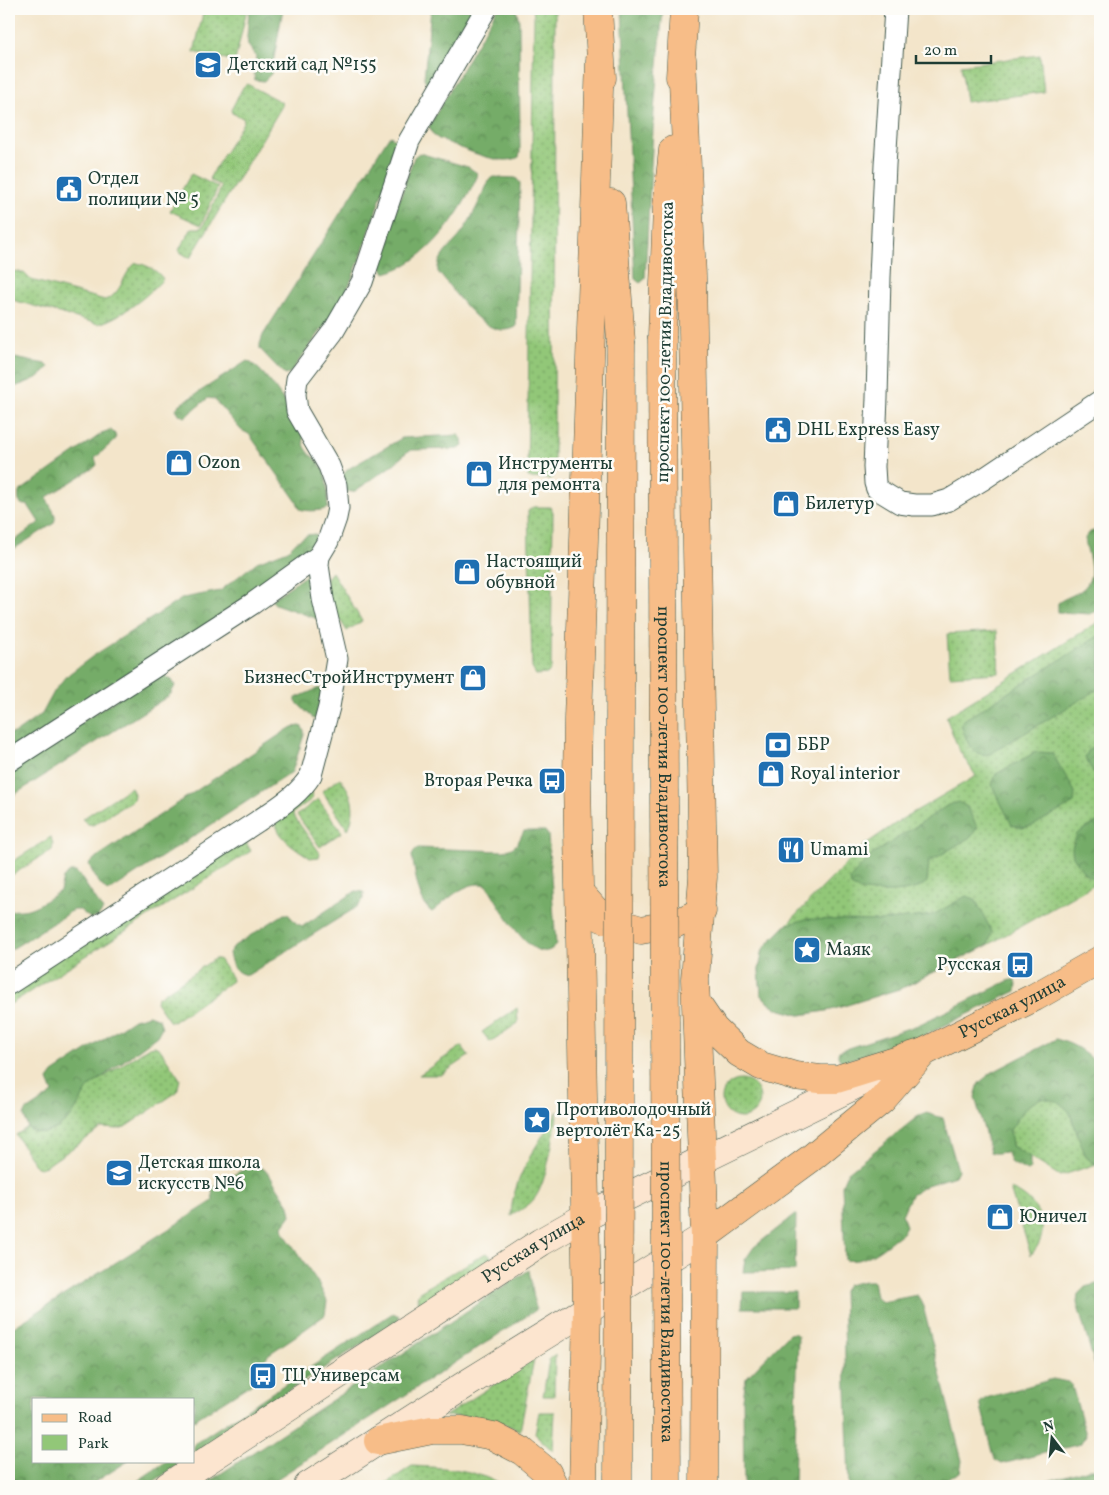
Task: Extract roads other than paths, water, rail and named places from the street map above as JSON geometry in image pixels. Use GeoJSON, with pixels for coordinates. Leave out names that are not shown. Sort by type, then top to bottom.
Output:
{"type":"FeatureCollection","features":[{"type":"Feature","properties":{"kind":"main road"},"geometry":{"type":"LineString","coordinates":[[598,9],[600,60],[621,341],[618,1486]]}},
{"type":"Feature","properties":{"kind":"main road","name":"проспект 100-летия Владивостока"},"geometry":{"type":"LineString","coordinates":[[667,1486],[662,336],[667,207],[682,59],[684,9]]}},
{"type":"Feature","properties":{"kind":"main road"},"geometry":{"type":"LineString","coordinates":[[682,59],[695,371],[703,858],[702,911],[695,979],[705,1236],[704,1486]]}},
{"type":"Feature","properties":{"kind":"main road"},"geometry":{"type":"LineString","coordinates":[[583,1486],[587,1310],[577,779],[600,60]]}},
{"type":"Feature","properties":{"kind":"main road"},"geometry":{"type":"LineString","coordinates":[[580,893],[602,918],[641,930],[675,924],[702,911]]}},
{"type":"Feature","properties":{"kind":"main road","name":"Русская улица"},"geometry":{"type":"LineString","coordinates":[[168,1486],[541,1242],[585,1217],[1035,997],[1100,960]]}},
{"type":"Feature","properties":{"kind":"main road"},"geometry":{"type":"LineString","coordinates":[[697,1004],[714,1029],[739,1053],[761,1066],[795,1076],[837,1079],[924,1052]]}},
{"type":"Feature","properties":{"kind":"main road","name":"Русская улица"},"geometry":{"type":"LineString","coordinates":[[308,1486],[468,1383],[705,1236],[810,1159],[882,1100],[924,1052]]}},
{"type":"Feature","properties":{"kind":"main road"},"geometry":{"type":"LineString","coordinates":[[378,1441],[432,1430],[462,1430],[493,1436],[522,1451],[547,1472],[554,1486]]}},
{"type":"Feature","properties":{"kind":"street"},"geometry":{"type":"LineString","coordinates":[[9,761],[252,604],[319,556],[328,541],[336,518],[338,508],[336,486],[329,466],[297,411],[295,394],[297,379],[333,332],[362,282],[409,141],[486,9]]}},
{"type":"Feature","properties":{"kind":"street"},"geometry":{"type":"LineString","coordinates":[[895,9],[880,277],[874,466],[877,489],[900,503],[914,506],[932,505],[949,500],[1100,401]]}},
{"type":"Feature","properties":{"kind":"street"},"geometry":{"type":"LineString","coordinates":[[9,984],[258,821],[296,795],[307,782],[311,775],[329,707],[337,659],[320,583],[319,556]]}},
{"type":"Feature","properties":{"kind":"place","name":"Детский сад №155"},"geometry":{"type":"Point","coordinates":[208,65]}},
{"type":"Feature","properties":{"kind":"place","name":"Отдел полиции № 5"},"geometry":{"type":"Point","coordinates":[69,189]}},
{"type":"Feature","properties":{"kind":"place","name":"DHL Express Easy"},"geometry":{"type":"Point","coordinates":[778,430]}},
{"type":"Feature","properties":{"kind":"place","name":"Ozon"},"geometry":{"type":"Point","coordinates":[179,463]}},
{"type":"Feature","properties":{"kind":"place","name":"Инструменты для ремонта"},"geometry":{"type":"Point","coordinates":[479,474]}},
{"type":"Feature","properties":{"kind":"place","name":"Билетур"},"geometry":{"type":"Point","coordinates":[786,504]}},
{"type":"Feature","properties":{"kind":"place","name":"Настоящий обувной"},"geometry":{"type":"Point","coordinates":[467,572]}},
{"type":"Feature","properties":{"kind":"place","name":"БизнесСтройИнструмент"},"geometry":{"type":"Point","coordinates":[473,678]}},
{"type":"Feature","properties":{"kind":"place","name":"ББР"},"geometry":{"type":"Point","coordinates":[778,745]}},
{"type":"Feature","properties":{"kind":"place","name":"Royal interior"},"geometry":{"type":"Point","coordinates":[771,774]}},
{"type":"Feature","properties":{"kind":"place","name":"Вторая Речка"},"geometry":{"type":"Point","coordinates":[552,781]}},
{"type":"Feature","properties":{"kind":"place","name":"Umami"},"geometry":{"type":"Point","coordinates":[791,850]}},
{"type":"Feature","properties":{"kind":"place","name":"Маяк"},"geometry":{"type":"Point","coordinates":[807,950]}},
{"type":"Feature","properties":{"kind":"place","name":"Русская"},"geometry":{"type":"Point","coordinates":[1020,965]}},
{"type":"Feature","properties":{"kind":"place","name":"Противолодочный вертолёт Ка-25"},"geometry":{"type":"Point","coordinates":[537,1120]}},
{"type":"Feature","properties":{"kind":"place","name":"Детская школа искусств №6"},"geometry":{"type":"Point","coordinates":[119,1173]}},
{"type":"Feature","properties":{"kind":"place","name":"Юничел"},"geometry":{"type":"Point","coordinates":[1000,1217]}},
{"type":"Feature","properties":{"kind":"place","name":"ТЦ Универсам"},"geometry":{"type":"Point","coordinates":[263,1376]}}]}
